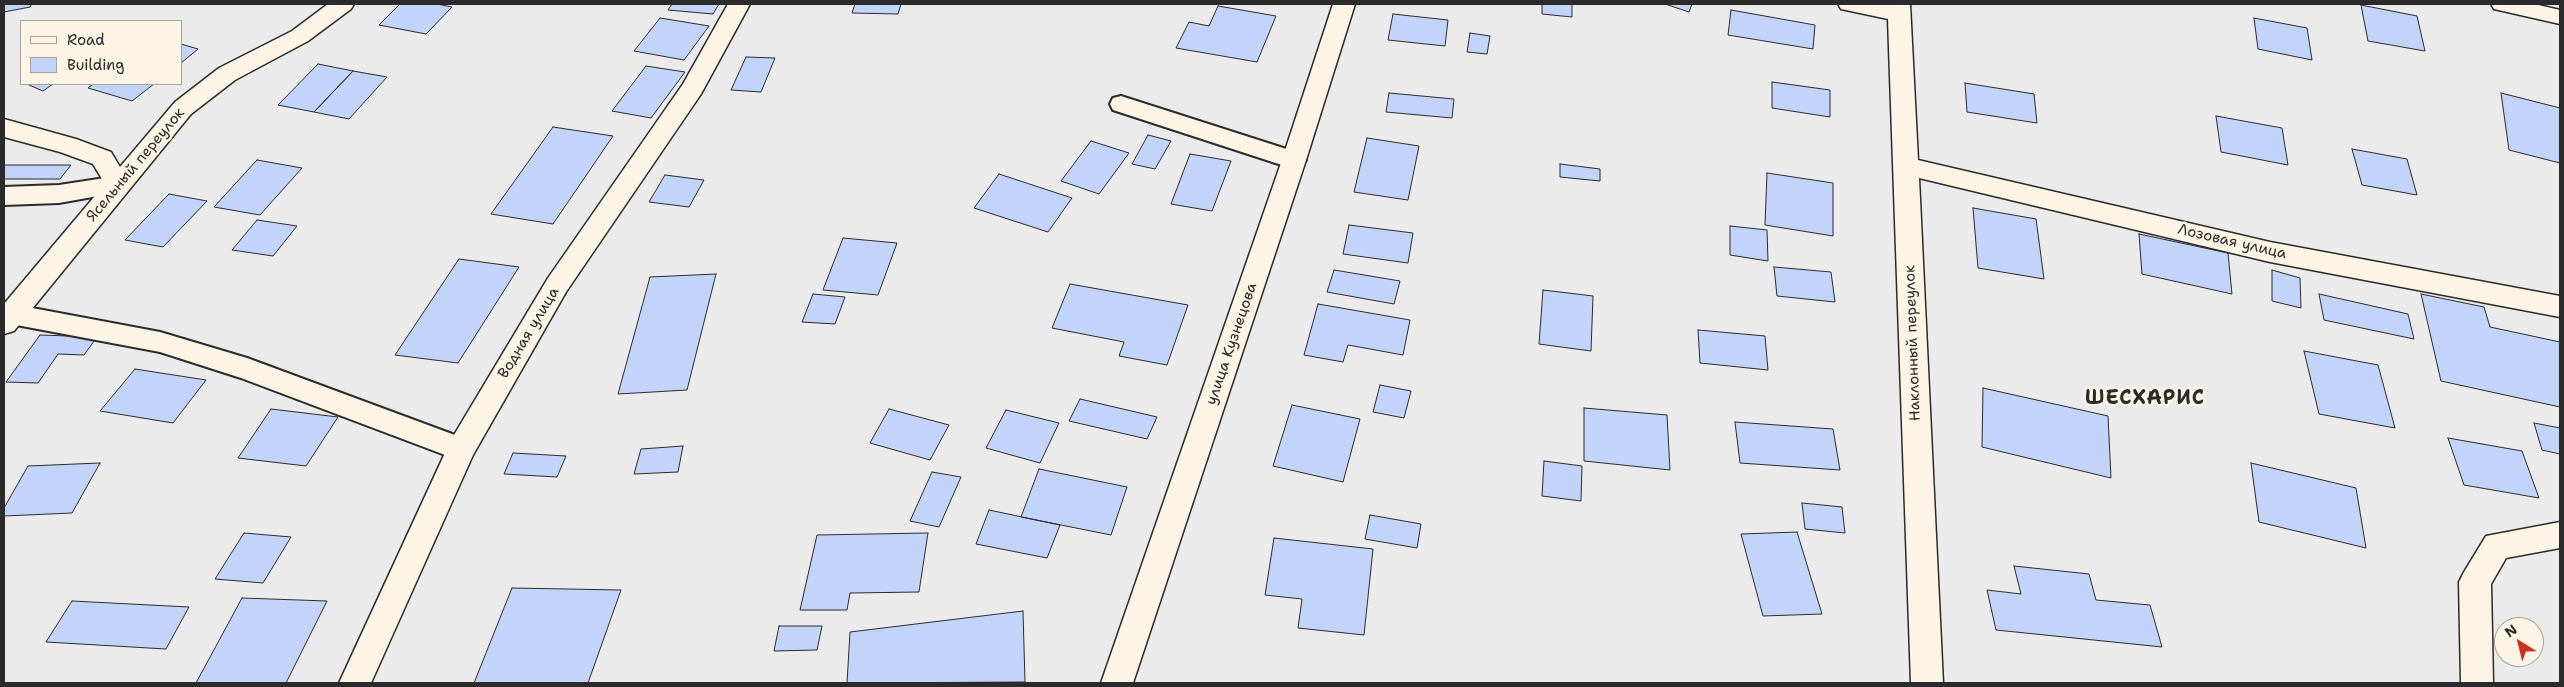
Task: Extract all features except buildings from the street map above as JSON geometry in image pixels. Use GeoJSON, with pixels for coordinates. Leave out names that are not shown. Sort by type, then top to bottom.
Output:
{"type":"FeatureCollection","features":[{"type":"Feature","properties":{"kind":"street","name":"Ясельный переулок"},"geometry":{"type":"LineString","coordinates":[[8,318],[183,108],[227,74],[300,36],[343,4]]}},
{"type":"Feature","properties":{"kind":"street","name":"Водная улица"},"geometry":{"type":"LineString","coordinates":[[355,683],[461,448],[557,285],[693,88],[739,4]]}},
{"type":"Feature","properties":{"kind":"street","name":"улица Кузнецова"},"geometry":{"type":"LineString","coordinates":[[1117,683],[1294,160],[1344,4]]}},
{"type":"Feature","properties":{"kind":"street"},"geometry":{"type":"LineString","coordinates":[[1849,4],[1899,9]]}},
{"type":"Feature","properties":{"kind":"street"},"geometry":{"type":"LineString","coordinates":[[2502,4],[2560,17]]}},
{"type":"Feature","properties":{"kind":"street","name":"Наклонный переулок"},"geometry":{"type":"LineString","coordinates":[[1899,9],[1927,683]]}},
{"type":"Feature","properties":{"kind":"street"},"geometry":{"type":"LineString","coordinates":[[4,128],[66,145],[102,158],[118,185]]}},
{"type":"Feature","properties":{"kind":"street","name":"Лозовая улица"},"geometry":{"type":"LineString","coordinates":[[1906,166],[2270,252],[2560,307]]}},
{"type":"Feature","properties":{"kind":"street"},"geometry":{"type":"LineString","coordinates":[[2477,683],[2476,582],[2497,546],[2560,535]]}},
{"type":"Feature","properties":{"kind":"lane"},"geometry":{"type":"LineString","coordinates":[[1121,104],[1294,160]]}},
{"type":"Feature","properties":{"kind":"lane"},"geometry":{"type":"LineString","coordinates":[[4,196],[59,194],[118,185]]}},
{"type":"Feature","properties":{"kind":"lane"},"geometry":{"type":"LineString","coordinates":[[8,318],[160,342],[246,369],[461,448]]}},
{"type":"Feature","properties":{"kind":"district","name":"ШЕСХАРИС"},"geometry":{"type":"Point","coordinates":[2145,399]}}]}
